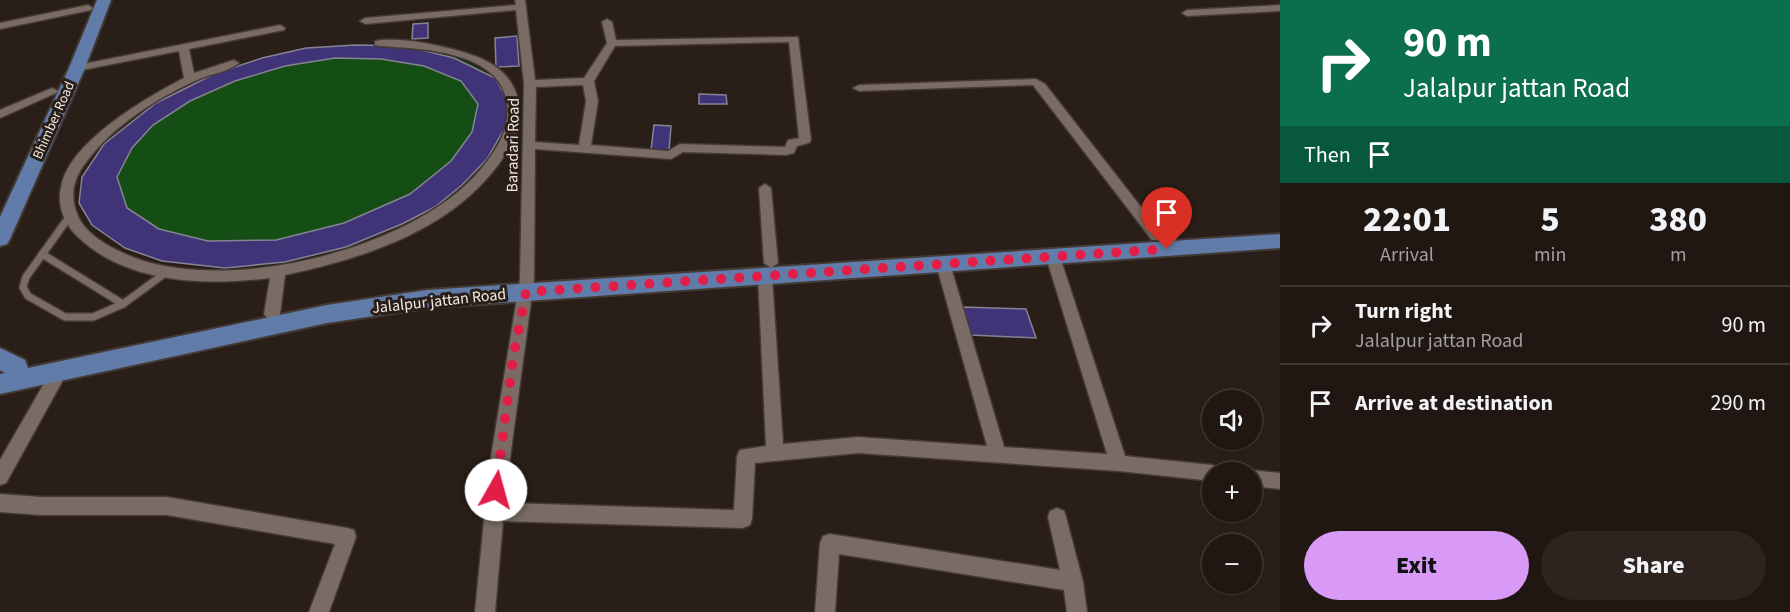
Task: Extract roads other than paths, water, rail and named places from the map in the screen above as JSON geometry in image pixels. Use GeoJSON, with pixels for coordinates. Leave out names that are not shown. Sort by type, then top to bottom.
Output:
{"type":"FeatureCollection","features":[{"type":"Feature","properties":{"kind":"main road","name":"Bhimber Road"},"geometry":{"type":"LineString","coordinates":[[0,239],[77,68],[94,3]]}},
{"type":"Feature","properties":{"kind":"main road","name":"Bhimber Road"},"geometry":{"type":"LineString","coordinates":[[0,200],[94,3]]}},
{"type":"Feature","properties":{"kind":"main road","name":"Jalalpur jattan Road"},"geometry":{"type":"LineString","coordinates":[[4,370],[381,293],[861,264],[1156,237],[1280,229]]}},
{"type":"Feature","properties":{"kind":"main road","name":"Jalalpur jattan Road"},"geometry":{"type":"LineString","coordinates":[[861,264],[943,264],[1280,241]]}},
{"type":"Feature","properties":{"kind":"main road","name":"Jalalpur jattan Road"},"geometry":{"type":"LineString","coordinates":[[4,370],[60,371],[381,305],[526,286]]}},
{"type":"Feature","properties":{"kind":"street"},"geometry":{"type":"LineString","coordinates":[[365,21],[523,2]]}},
{"type":"Feature","properties":{"kind":"street","name":"Baradari Road"},"geometry":{"type":"LineString","coordinates":[[485,612],[494,512],[513,358],[526,286],[530,84],[523,2]]}},
{"type":"Feature","properties":{"kind":"street"},"geometry":{"type":"LineString","coordinates":[[0,26],[94,3]]}},
{"type":"Feature","properties":{"kind":"street"},"geometry":{"type":"LineString","coordinates":[[1187,14],[1280,8]]}},
{"type":"Feature","properties":{"kind":"street"},"geometry":{"type":"LineString","coordinates":[[584,148],[592,101],[588,81],[612,43],[607,22]]}},
{"type":"Feature","properties":{"kind":"street"},"geometry":{"type":"LineString","coordinates":[[77,68],[280,28]]}},
{"type":"Feature","properties":{"kind":"street"},"geometry":{"type":"LineString","coordinates":[[528,145],[671,155],[680,148],[786,151],[790,150],[792,144],[805,140],[794,39],[612,43]]}},
{"type":"Feature","properties":{"kind":"street"},"geometry":{"type":"LineString","coordinates":[[234,63],[190,78],[125,119],[92,144],[75,168],[65,192],[69,217],[86,238],[111,254],[138,265],[188,275],[234,278],[323,263],[399,235],[470,190],[508,142],[514,109],[511,88],[498,72],[469,57],[434,47],[379,43]]}},
{"type":"Feature","properties":{"kind":"street"},"geometry":{"type":"LineString","coordinates":[[183,47],[190,78]]}},
{"type":"Feature","properties":{"kind":"street"},"geometry":{"type":"LineString","coordinates":[[530,84],[588,81]]}},
{"type":"Feature","properties":{"kind":"street"},"geometry":{"type":"LineString","coordinates":[[859,88],[1036,82],[1156,237]]}},
{"type":"Feature","properties":{"kind":"street"},"geometry":{"type":"LineString","coordinates":[[0,114],[52,91]]}},
{"type":"Feature","properties":{"kind":"street"},"geometry":{"type":"LineString","coordinates":[[0,104],[22,104]]}},
{"type":"Feature","properties":{"kind":"street"},"geometry":{"type":"LineString","coordinates":[[765,188],[776,453]]}},
{"type":"Feature","properties":{"kind":"street"},"geometry":{"type":"LineString","coordinates":[[1053,257],[1119,463]]}},
{"type":"Feature","properties":{"kind":"street"},"geometry":{"type":"LineString","coordinates":[[943,264],[998,455]]}},
{"type":"Feature","properties":{"kind":"street"},"geometry":{"type":"LineString","coordinates":[[272,314],[278,270]]}},
{"type":"Feature","properties":{"kind":"street"},"geometry":{"type":"LineString","coordinates":[[0,477],[60,371]]}},
{"type":"Feature","properties":{"kind":"street"},"geometry":{"type":"LineString","coordinates":[[494,512],[743,519],[746,456],[858,445],[1119,463],[1202,472]]}},
{"type":"Feature","properties":{"kind":"street"},"geometry":{"type":"LineString","coordinates":[[1262,479],[1280,481]]}},
{"type":"Feature","properties":{"kind":"street"},"geometry":{"type":"LineString","coordinates":[[0,503],[41,506],[167,506],[347,537],[319,612]]}},
{"type":"Feature","properties":{"kind":"street"},"geometry":{"type":"LineString","coordinates":[[1057,517],[1073,582],[1077,612]]}},
{"type":"Feature","properties":{"kind":"street"},"geometry":{"type":"LineString","coordinates":[[825,612],[830,543],[1073,582]]}},
{"type":"Feature","properties":{"kind":"lane"},"geometry":{"type":"LineString","coordinates":[[69,217],[26,277],[23,287],[28,296],[65,317],[93,317],[123,304],[168,271]]}},
{"type":"Feature","properties":{"kind":"lane"},"geometry":{"type":"LineString","coordinates":[[42,254],[123,304]]}}]}
